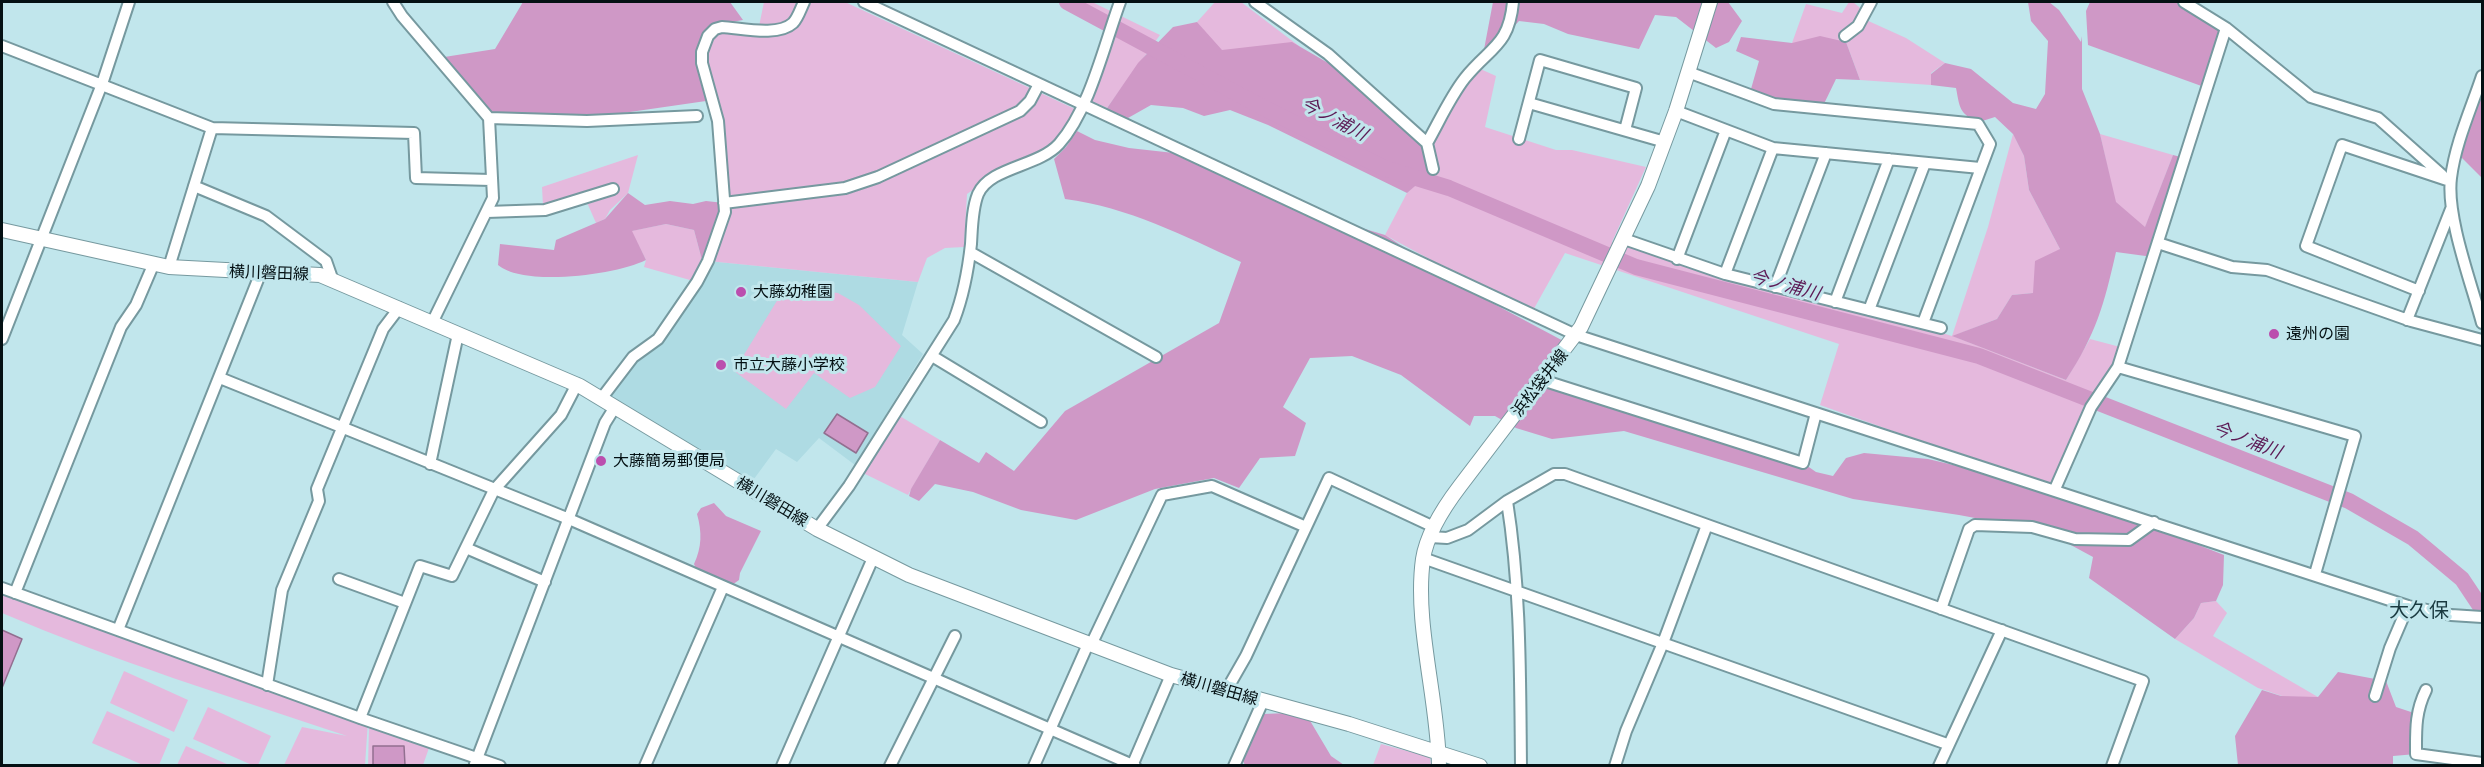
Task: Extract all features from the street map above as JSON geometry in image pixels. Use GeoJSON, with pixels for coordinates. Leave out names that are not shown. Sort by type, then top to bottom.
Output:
{"type":"FeatureCollection","features":[{"type":"Feature","properties":{"kind":"main road","name":"浜松袋井線"},"geometry":{"type":"LineString","coordinates":[[1438,759],[1436,704],[1423,621],[1423,558],[1432,532],[1460,486],[1576,335],[1624,239],[1665,142],[1710,2]]}},
{"type":"Feature","properties":{"kind":"main road","name":"横川磐田線"},"geometry":{"type":"LineString","coordinates":[[2,230],[169,267],[220,272],[303,273],[333,281],[577,384],[817,529],[909,575],[1171,675],[1263,701],[1438,759],[1479,765]]}},
{"type":"Feature","properties":{"kind":"street"},"geometry":{"type":"LineString","coordinates":[[2,339],[102,84],[129,2]]}},
{"type":"Feature","properties":{"kind":"street"},"geometry":{"type":"LineString","coordinates":[[393,2],[402,16],[489,118],[493,198],[432,323]]}},
{"type":"Feature","properties":{"kind":"street"},"geometry":{"type":"LineString","coordinates":[[601,399],[633,357],[657,339],[697,282],[708,261],[725,212],[718,121],[702,63],[702,52],[708,36],[722,27],[776,30],[786,28],[794,22],[804,2]]}},
{"type":"Feature","properties":{"kind":"street"},"geometry":{"type":"LineString","coordinates":[[864,2],[1576,335],[2055,489],[2408,606],[2481,621]]}},
{"type":"Feature","properties":{"kind":"street"},"geometry":{"type":"LineString","coordinates":[[817,529],[849,486],[954,320],[963,297],[979,192],[991,179],[1043,157],[1058,146],[1083,104],[1120,2]]}},
{"type":"Feature","properties":{"kind":"street"},"geometry":{"type":"LineString","coordinates":[[1256,2],[1328,54],[1427,143],[1433,169]]}},
{"type":"Feature","properties":{"kind":"street"},"geometry":{"type":"LineString","coordinates":[[1427,143],[1464,79],[1503,40],[1511,23],[1513,2]]}},
{"type":"Feature","properties":{"kind":"street"},"geometry":{"type":"LineString","coordinates":[[1845,36],[1858,26],[1871,2]]}},
{"type":"Feature","properties":{"kind":"street"},"geometry":{"type":"LineString","coordinates":[[2184,2],[2226,28],[2311,98],[2378,118],[2410,150],[2450,181]]}},
{"type":"Feature","properties":{"kind":"street"},"geometry":{"type":"LineString","coordinates":[[2055,489],[2091,407],[2118,367],[2226,28]]}},
{"type":"Feature","properties":{"kind":"street"},"geometry":{"type":"LineString","coordinates":[[2,46],[212,128],[414,133],[416,178],[491,180]]}},
{"type":"Feature","properties":{"kind":"street"},"geometry":{"type":"LineString","coordinates":[[1519,138],[1540,60],[1636,88],[1625,130]]}},
{"type":"Feature","properties":{"kind":"street"},"geometry":{"type":"LineString","coordinates":[[1688,72],[1774,104],[1978,124],[1990,144],[1923,323]]}},
{"type":"Feature","properties":{"kind":"street"},"geometry":{"type":"LineString","coordinates":[[2482,76],[2454,158],[2450,181],[2452,208],[2482,323]]}},
{"type":"Feature","properties":{"kind":"street"},"geometry":{"type":"LineString","coordinates":[[724,203],[845,188],[878,177],[1020,111],[1030,101],[1039,84]]}},
{"type":"Feature","properties":{"kind":"street"},"geometry":{"type":"LineString","coordinates":[[1529,103],[1665,142]]}},
{"type":"Feature","properties":{"kind":"street"},"geometry":{"type":"LineString","coordinates":[[1676,111],[1773,148],[1980,168]]}},
{"type":"Feature","properties":{"kind":"street"},"geometry":{"type":"LineString","coordinates":[[489,118],[587,121],[697,116]]}},
{"type":"Feature","properties":{"kind":"street"},"geometry":{"type":"LineString","coordinates":[[169,267],[212,128]]}},
{"type":"Feature","properties":{"kind":"street"},"geometry":{"type":"LineString","coordinates":[[1677,259],[1726,130]]}},
{"type":"Feature","properties":{"kind":"street"},"geometry":{"type":"LineString","coordinates":[[2419,291],[2306,246],[2342,145],[2450,181]]}},
{"type":"Feature","properties":{"kind":"street"},"geometry":{"type":"LineString","coordinates":[[1725,274],[1773,148]]}},
{"type":"Feature","properties":{"kind":"street"},"geometry":{"type":"LineString","coordinates":[[1775,287],[1826,153]]}},
{"type":"Feature","properties":{"kind":"street"},"geometry":{"type":"LineString","coordinates":[[1835,302],[1889,159]]}},
{"type":"Feature","properties":{"kind":"street"},"geometry":{"type":"LineString","coordinates":[[1869,310],[1925,163]]}},
{"type":"Feature","properties":{"kind":"street"},"geometry":{"type":"LineString","coordinates":[[194,186],[266,216],[326,261],[333,281]]}},
{"type":"Feature","properties":{"kind":"street"},"geometry":{"type":"LineString","coordinates":[[487,212],[545,210],[613,189]]}},
{"type":"Feature","properties":{"kind":"street"},"geometry":{"type":"LineString","coordinates":[[2407,320],[2452,208]]}},
{"type":"Feature","properties":{"kind":"street"},"geometry":{"type":"LineString","coordinates":[[1624,239],[1725,274],[1941,328]]}},
{"type":"Feature","properties":{"kind":"street"},"geometry":{"type":"LineString","coordinates":[[2158,243],[2232,267],[2267,270],[2407,320],[2482,340]]}},
{"type":"Feature","properties":{"kind":"street"},"geometry":{"type":"LineString","coordinates":[[970,252],[1156,357]]}},
{"type":"Feature","properties":{"kind":"street"},"geometry":{"type":"LineString","coordinates":[[15,593],[122,327],[136,305],[154,263]]}},
{"type":"Feature","properties":{"kind":"street"},"geometry":{"type":"LineString","coordinates":[[118,630],[261,272]]}},
{"type":"Feature","properties":{"kind":"street"},"geometry":{"type":"LineString","coordinates":[[267,685],[282,590],[319,501],[317,489],[383,329],[399,308]]}},
{"type":"Feature","properties":{"kind":"street"},"geometry":{"type":"LineString","coordinates":[[430,464],[458,334]]}},
{"type":"Feature","properties":{"kind":"street"},"geometry":{"type":"LineString","coordinates":[[932,356],[1041,422]]}},
{"type":"Feature","properties":{"kind":"street"},"geometry":{"type":"LineString","coordinates":[[2118,367],[2355,436],[2315,574]]}},
{"type":"Feature","properties":{"kind":"street"},"geometry":{"type":"LineString","coordinates":[[220,378],[569,519],[1133,765],[1171,675]]}},
{"type":"Feature","properties":{"kind":"street"},"geometry":{"type":"LineString","coordinates":[[1542,380],[1803,463],[1816,413]]}},
{"type":"Feature","properties":{"kind":"street"},"geometry":{"type":"LineString","coordinates":[[360,718],[420,566],[452,576],[494,490],[561,415],[577,384]]}},
{"type":"Feature","properties":{"kind":"street"},"geometry":{"type":"LineString","coordinates":[[476,762],[605,423],[615,407]]}},
{"type":"Feature","properties":{"kind":"street"},"geometry":{"type":"LineString","coordinates":[[1226,691],[1246,656],[1329,478],[1447,538],[1468,530],[1507,501],[1554,474],[1565,474],[2143,681],[2112,765]]}},
{"type":"Feature","properties":{"kind":"street"},"geometry":{"type":"LineString","coordinates":[[1034,765],[1162,495],[1212,486],[1306,527]]}},
{"type":"Feature","properties":{"kind":"street"},"geometry":{"type":"LineString","coordinates":[[1507,501],[1516,557],[1518,592],[1521,765]]}},
{"type":"Feature","properties":{"kind":"street"},"geometry":{"type":"LineString","coordinates":[[1941,609],[1969,529],[1975,525],[2032,527],[2075,539],[2129,540],[2154,522]]}},
{"type":"Feature","properties":{"kind":"street"},"geometry":{"type":"LineString","coordinates":[[1615,765],[1626,731],[1664,643],[1707,525]]}},
{"type":"Feature","properties":{"kind":"street"},"geometry":{"type":"LineString","coordinates":[[466,548],[545,582]]}},
{"type":"Feature","properties":{"kind":"street"},"geometry":{"type":"LineString","coordinates":[[782,765],[873,558]]}},
{"type":"Feature","properties":{"kind":"street"},"geometry":{"type":"LineString","coordinates":[[1423,558],[1947,744]]}},
{"type":"Feature","properties":{"kind":"street"},"geometry":{"type":"LineString","coordinates":[[339,579],[405,603]]}},
{"type":"Feature","properties":{"kind":"street"},"geometry":{"type":"LineString","coordinates":[[645,765],[723,587]]}},
{"type":"Feature","properties":{"kind":"street"},"geometry":{"type":"LineString","coordinates":[[2,588],[476,762],[500,765]]}},
{"type":"Feature","properties":{"kind":"street"},"geometry":{"type":"LineString","coordinates":[[2375,696],[2390,648],[2408,606]]}},
{"type":"Feature","properties":{"kind":"street"},"geometry":{"type":"LineString","coordinates":[[1939,765],[2002,630]]}},
{"type":"Feature","properties":{"kind":"street"},"geometry":{"type":"LineString","coordinates":[[890,765],[904,734],[936,680],[955,636]]}},
{"type":"Feature","properties":{"kind":"street"},"geometry":{"type":"LineString","coordinates":[[2426,690],[2415,720],[2416,754],[2482,764]]}},
{"type":"Feature","properties":{"kind":"street"},"geometry":{"type":"LineString","coordinates":[[1234,765],[1263,701]]}},
{"type":"Feature","properties":{"kind":"shaded area"},"geometry":{"type":"Polygon","coordinates":[[[523,2],[730,2],[743,20],[709,26],[697,59],[706,101],[609,115],[489,118],[438,58],[495,49],[523,2]]]}},
{"type":"Feature","properties":{"kind":"shaded area"},"geometry":{"type":"Polygon","coordinates":[[[764,2],[845,2],[1075,109],[1049,152],[1009,165],[967,194],[964,247],[945,248],[927,258],[918,282],[708,261],[728,202],[725,135],[716,93],[706,63],[709,44],[718,32],[757,36],[764,2]]]}},
{"type":"Feature","properties":{"kind":"shaded area"},"geometry":{"type":"Polygon","coordinates":[[[1059,2],[1092,2],[1160,35],[1107,108],[1087,99],[1117,27],[1059,2]]]}},
{"type":"Feature","properties":{"kind":"shaded area"},"geometry":{"type":"Polygon","coordinates":[[[1215,2],[1241,2],[1299,46],[1220,52],[1197,22],[1215,2]]]}},
{"type":"Feature","properties":{"kind":"shaded area"},"geometry":{"type":"Polygon","coordinates":[[[1493,2],[1728,2],[1742,21],[1729,42],[1716,48],[1676,17],[1655,15],[1639,49],[1568,34],[1544,24],[1519,21],[1482,60],[1493,2]]]}},
{"type":"Feature","properties":{"kind":"shaded area"},"geometry":{"type":"Polygon","coordinates":[[[1849,2],[1853,2],[1866,13],[1864,19],[1906,38],[1945,63],[1931,73],[1931,85],[1860,80],[1846,42],[1792,43],[1806,4],[1842,13],[1849,2]]]}},
{"type":"Feature","properties":{"kind":"shaded area"},"geometry":{"type":"Polygon","coordinates":[[[2028,2],[2049,2],[2059,10],[2081,42],[2082,36],[2082,89],[2100,134],[2116,202],[2145,227],[2173,155],[2185,158],[2153,257],[2116,252],[2098,319],[2085,348],[2066,380],[1952,336],[1997,319],[2012,295],[2033,293],[2035,261],[2060,249],[2029,190],[2024,156],[2013,134],[1995,117],[1979,122],[1964,113],[1956,88],[1931,85],[1931,74],[1945,63],[1971,69],[2013,103],[2036,109],[2045,94],[2048,41],[2031,21],[2028,2]]]}},
{"type":"Feature","properties":{"kind":"shaded area"},"geometry":{"type":"Polygon","coordinates":[[[2090,2],[2183,2],[2226,28],[2207,88],[2088,45],[2086,11],[2090,2]]]}},
{"type":"Feature","properties":{"kind":"shaded area"},"geometry":{"type":"Polygon","coordinates":[[[1197,22],[1222,50],[1292,42],[1354,78],[1423,140],[1429,174],[1407,193],[1268,125],[1230,110],[1204,116],[1183,108],[1151,105],[1128,118],[1103,114],[1138,63],[1173,27],[1197,22]]]}},
{"type":"Feature","properties":{"kind":"shaded area"},"geometry":{"type":"Polygon","coordinates":[[[1820,36],[1846,42],[1860,80],[1836,79],[1821,110],[1765,101],[1751,89],[1759,61],[1736,51],[1741,37],[1792,43],[1820,36]]]}},
{"type":"Feature","properties":{"kind":"shaded area"},"geometry":{"type":"Polygon","coordinates":[[[1476,67],[1496,76],[1485,127],[1556,150],[1572,150],[1646,167],[1612,242],[1850,305],[1952,336],[1988,227],[2013,134],[2024,156],[2029,190],[2060,249],[2033,293],[2012,295],[1997,319],[1953,336],[2066,380],[2090,339],[2124,348],[2097,391],[2055,489],[1820,405],[1839,344],[1565,253],[1531,314],[1385,235],[1407,193],[1432,169],[1427,143],[1476,67]]]}},
{"type":"Feature","properties":{"kind":"shaded area"},"geometry":{"type":"Polygon","coordinates":[[[2482,76],[2482,178],[2456,152],[2482,76]]]}},
{"type":"Feature","properties":{"kind":"shaded area"},"geometry":{"type":"Polygon","coordinates":[[[1077,131],[1095,140],[1129,148],[1192,155],[1322,216],[1385,235],[1481,297],[1569,344],[1542,380],[1803,463],[1816,472],[1833,476],[1846,458],[1864,453],[1928,459],[2055,489],[2224,555],[2223,585],[2216,601],[2201,603],[2194,618],[2175,639],[2089,578],[2093,557],[2045,531],[1853,499],[1624,431],[1552,439],[1516,428],[1495,416],[1474,416],[1470,426],[1401,375],[1352,356],[1310,358],[1283,407],[1306,423],[1295,456],[1260,458],[1239,488],[1214,478],[1155,489],[1076,520],[1021,510],[973,492],[935,484],[919,501],[909,496],[911,489],[940,440],[979,463],[986,452],[1014,471],[1065,411],[1219,323],[1241,262],[1133,216],[1065,199],[1054,159],[1077,131]]]}},
{"type":"Feature","properties":{"kind":"shaded area"},"geometry":{"type":"Polygon","coordinates":[[[2100,134],[2173,155],[2145,228],[2115,202],[2100,134]]]}},
{"type":"Feature","properties":{"kind":"shaded area"},"geometry":{"type":"Polygon","coordinates":[[[638,155],[628,193],[610,210],[605,219],[596,223],[585,198],[543,206],[542,187],[638,155]]]}},
{"type":"Feature","properties":{"kind":"shaded area"},"geometry":{"type":"Polygon","coordinates":[[[628,193],[645,205],[670,201],[693,204],[706,201],[724,203],[703,264],[694,230],[666,224],[632,231],[646,260],[614,270],[548,277],[511,272],[498,265],[500,244],[554,250],[556,240],[605,219],[628,193]]]}},
{"type":"Feature","properties":{"kind":"shaded area"},"geometry":{"type":"Polygon","coordinates":[[[666,224],[694,230],[703,264],[697,282],[644,267],[646,260],[631,231],[666,224]]]}},
{"type":"Feature","properties":{"kind":"shaded area"},"geometry":{"type":"Polygon","coordinates":[[[708,261],[918,282],[902,335],[923,354],[855,465],[819,438],[797,462],[776,449],[751,483],[611,397],[708,261]]]}},
{"type":"Feature","properties":{"kind":"shaded area"},"geometry":{"type":"Polygon","coordinates":[[[786,286],[838,293],[859,305],[901,346],[875,387],[850,398],[814,373],[786,409],[734,371],[786,286]]]}},
{"type":"Feature","properties":{"kind":"shaded area"},"geometry":{"type":"Polygon","coordinates":[[[837,414],[868,433],[856,453],[824,433],[837,414]]]}},
{"type":"Feature","properties":{"kind":"shaded area"},"geometry":{"type":"Polygon","coordinates":[[[898,415],[940,440],[908,495],[863,473],[898,415]]]}},
{"type":"Feature","properties":{"kind":"shaded area"},"geometry":{"type":"Polygon","coordinates":[[[714,503],[726,516],[761,531],[740,573],[739,580],[732,585],[697,571],[694,564],[699,552],[700,539],[697,514],[701,508],[714,503]]]}},
{"type":"Feature","properties":{"kind":"shaded area"},"geometry":{"type":"Polygon","coordinates":[[[2,590],[368,721],[365,765],[284,765],[302,727],[347,736],[130,663],[2,613],[2,590]]]}},
{"type":"Feature","properties":{"kind":"shaded area"},"geometry":{"type":"Polygon","coordinates":[[[2216,601],[2227,613],[2213,636],[2318,697],[2285,697],[2258,688],[2175,639],[2194,618],[2201,603],[2216,601]]]}},
{"type":"Feature","properties":{"kind":"shaded area"},"geometry":{"type":"Polygon","coordinates":[[[2,630],[22,639],[2,688],[2,630]]]}},
{"type":"Feature","properties":{"kind":"shaded area"},"geometry":{"type":"Polygon","coordinates":[[[124,671],[188,700],[174,732],[110,703],[124,671]]]}},
{"type":"Feature","properties":{"kind":"shaded area"},"geometry":{"type":"Polygon","coordinates":[[[2338,672],[2386,681],[2396,707],[2417,714],[2416,754],[2393,756],[2393,765],[2238,765],[2235,736],[2262,690],[2281,696],[2318,697],[2338,672]]]}},
{"type":"Feature","properties":{"kind":"shaded area"},"geometry":{"type":"Polygon","coordinates":[[[208,707],[271,736],[258,765],[252,765],[193,739],[208,707]]]}},
{"type":"Feature","properties":{"kind":"shaded area"},"geometry":{"type":"Polygon","coordinates":[[[107,711],[170,739],[159,765],[143,765],[92,743],[107,711]]]}},
{"type":"Feature","properties":{"kind":"shaded area"},"geometry":{"type":"Polygon","coordinates":[[[1288,713],[1309,719],[1331,756],[1344,765],[1245,765],[1242,759],[1263,714],[1288,713]]]}},
{"type":"Feature","properties":{"kind":"shaded area"},"geometry":{"type":"Polygon","coordinates":[[[369,726],[429,748],[423,765],[368,766],[369,726]]]}},
{"type":"Feature","properties":{"kind":"shaded area"},"geometry":{"type":"Polygon","coordinates":[[[1381,744],[1430,757],[1431,765],[1373,765],[1381,744]]]}},
{"type":"Feature","properties":{"kind":"shaded area"},"geometry":{"type":"Polygon","coordinates":[[[186,746],[229,765],[177,765],[186,746]]]}},
{"type":"Feature","properties":{"kind":"shaded area"},"geometry":{"type":"Polygon","coordinates":[[[373,746],[404,746],[405,765],[373,765],[373,746]]]}},
{"type":"Feature","properties":{"kind":"waterway","name":"今ノ浦川"},"geometry":{"type":"LineString","coordinates":[[1067,2],[1266,109],[1384,168],[1449,188],[1636,267],[1979,356],[2349,501],[2413,538],[2462,579],[2482,609]]}},
{"type":"Feature","properties":{"kind":"place","name":"大藤幼稚園"},"geometry":{"type":"Point","coordinates":[741,292]}},
{"type":"Feature","properties":{"kind":"place","name":"遠州の園"},"geometry":{"type":"Point","coordinates":[2274,334]}},
{"type":"Feature","properties":{"kind":"place","name":"市立大藤小学校"},"geometry":{"type":"Point","coordinates":[721,365]}},
{"type":"Feature","properties":{"kind":"place","name":"大藤簡易郵便局"},"geometry":{"type":"Point","coordinates":[601,461]}},
{"type":"Feature","properties":{"kind":"district","name":"大久保"},"geometry":{"type":"Point","coordinates":[2419,611]}}]}
